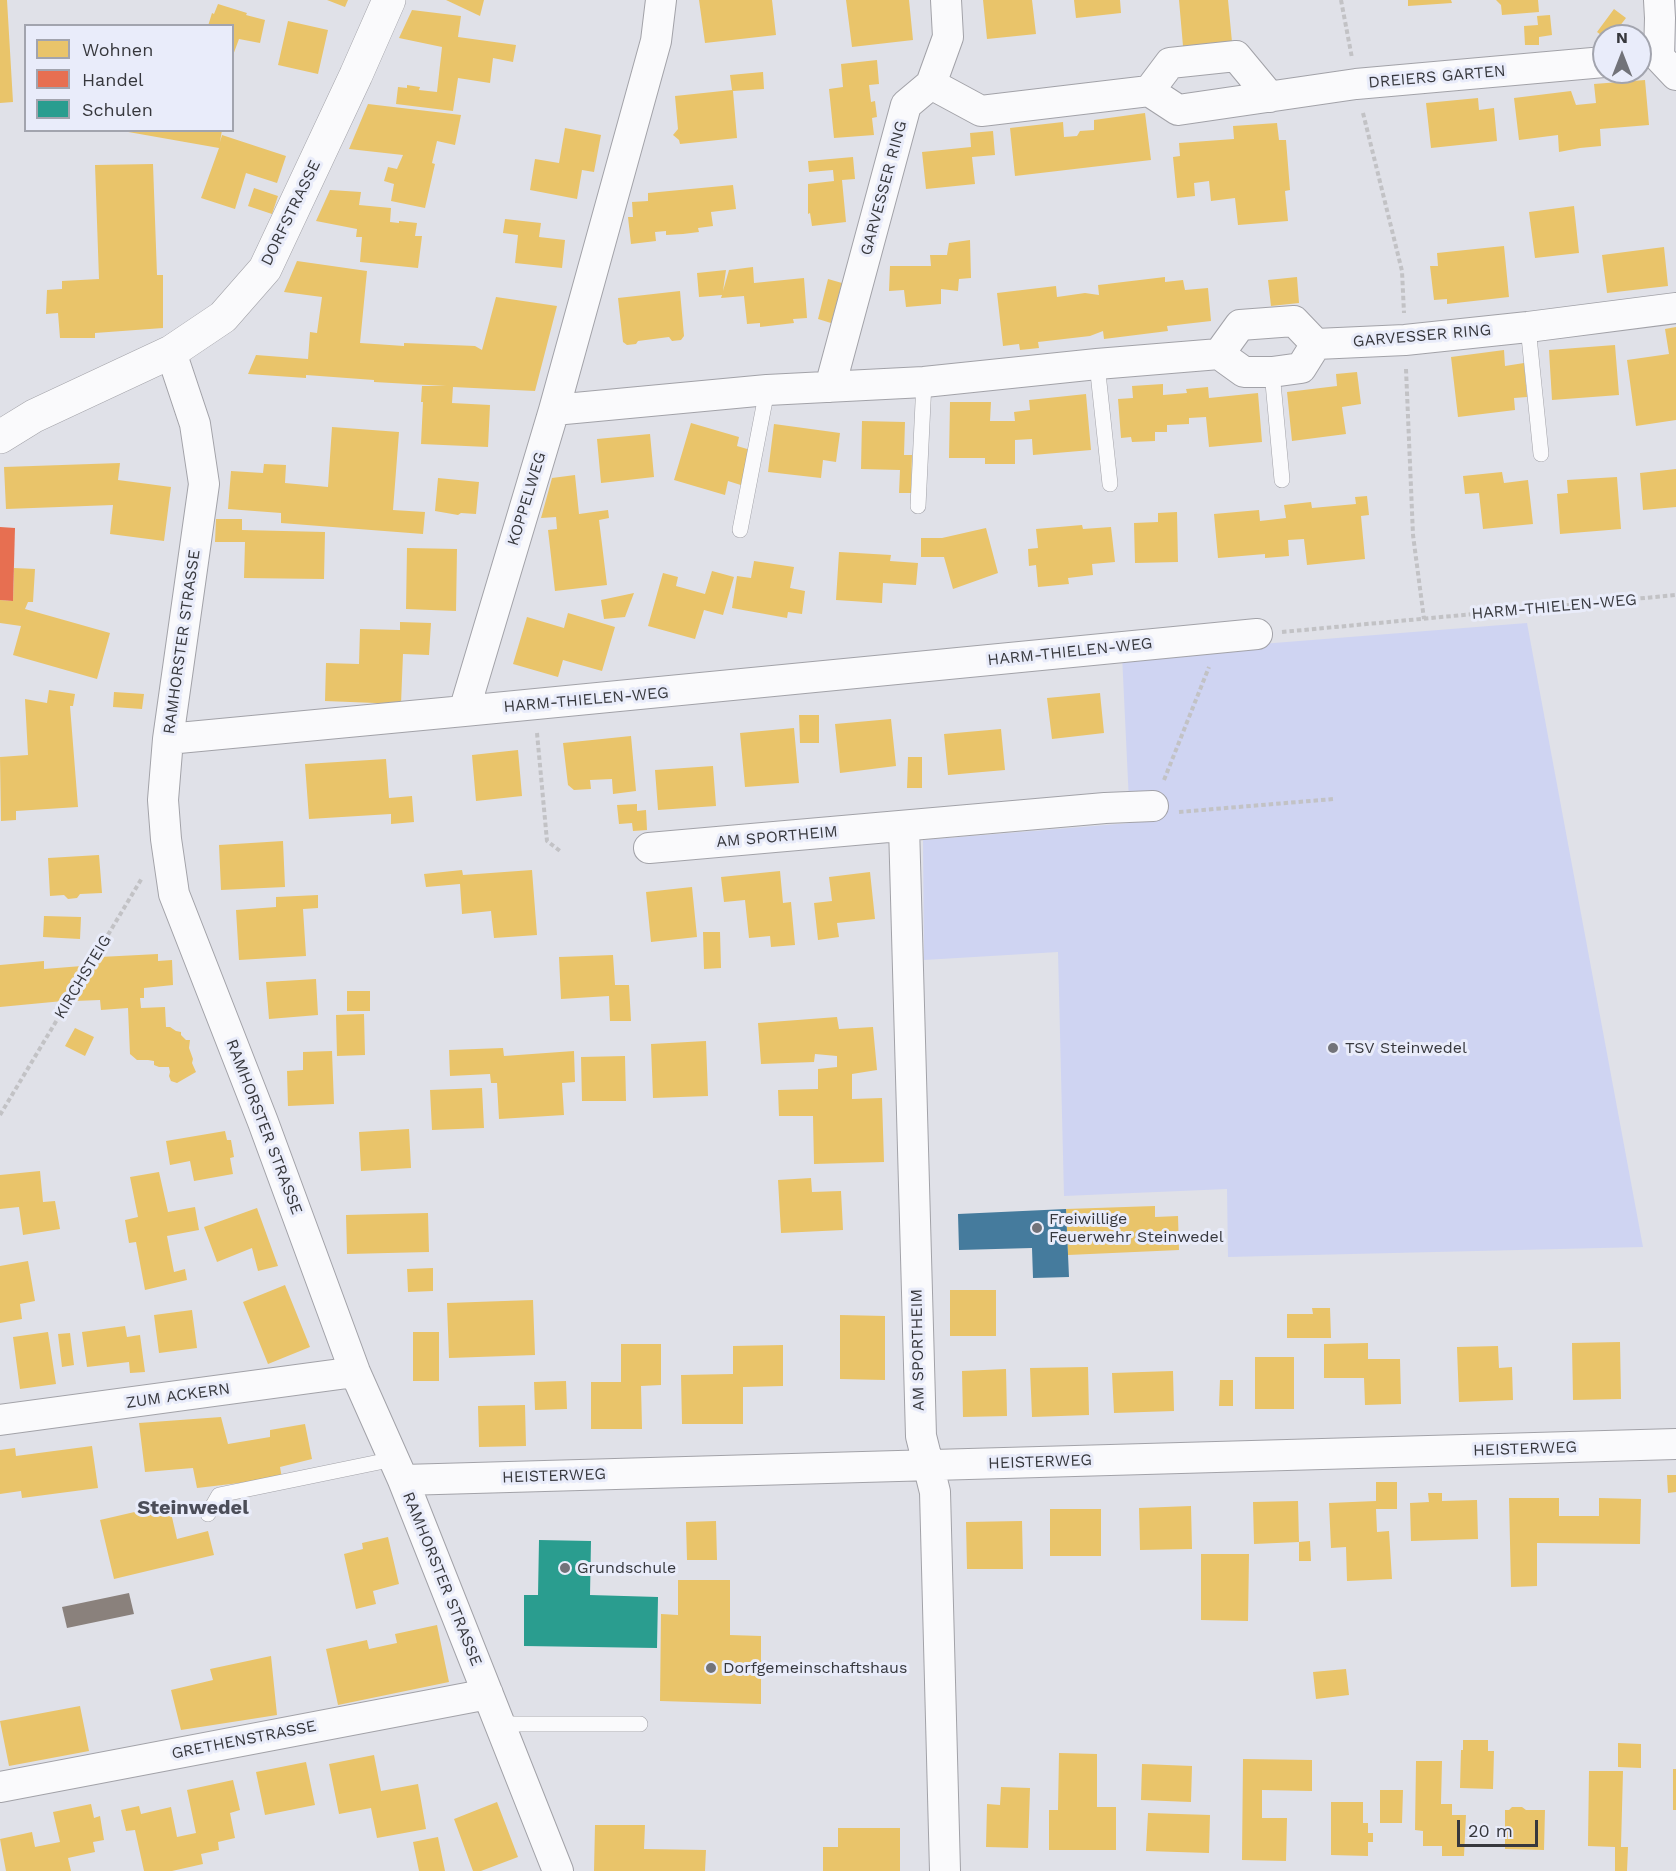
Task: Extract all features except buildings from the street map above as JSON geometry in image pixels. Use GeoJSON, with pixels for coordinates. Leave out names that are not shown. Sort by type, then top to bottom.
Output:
{"type":"FeatureCollection","features":[{"type":"Feature","properties":{"kind":"street","name":"DORFSTRASSE"},"geometry":{"type":"LineString","coordinates":[[0,437],[34,416],[171,352],[223,317],[265,269],[389,0]]}},
{"type":"Feature","properties":{"kind":"street","name":"KOPPELWEG"},"geometry":{"type":"LineString","coordinates":[[464,711],[554,410],[656,41],[660,0]]}},
{"type":"Feature","properties":{"kind":"street"},"geometry":{"type":"LineString","coordinates":[[946,0],[948,37],[932,84],[981,111],[1149,91],[1170,63],[1236,56],[1270,97]]}},
{"type":"Feature","properties":{"kind":"street"},"geometry":{"type":"LineString","coordinates":[[1658,64],[1659,0]]}},
{"type":"Feature","properties":{"kind":"street","name":"DREIERS GARTEN"},"geometry":{"type":"LineString","coordinates":[[1149,91],[1178,110],[1356,84],[1592,63]]}},
{"type":"Feature","properties":{"kind":"street","name":"GARVESSER RING"},"geometry":{"type":"LineString","coordinates":[[830,387],[906,105],[932,84]]}},
{"type":"Feature","properties":{"kind":"street","name":"GARVESSER RING"},"geometry":{"type":"LineString","coordinates":[[1316,344],[1405,340],[1676,308]]}},
{"type":"Feature","properties":{"kind":"street"},"geometry":{"type":"LineString","coordinates":[[554,410],[767,390],[924,382],[1219,354],[1244,372],[1272,372],[1301,368],[1316,344],[1294,321],[1240,325],[1219,354]]}},
{"type":"Feature","properties":{"kind":"street","name":"RAMHORSTER STRASSE"},"geometry":{"type":"LineString","coordinates":[[171,352],[195,424],[204,484],[168,739],[163,800],[174,894],[263,1122],[355,1372],[398,1470],[558,1871]]}},
{"type":"Feature","properties":{"kind":"street","name":"HARM-THIELEN-WEG"},"geometry":{"type":"LineString","coordinates":[[464,711],[1257,634]]}},
{"type":"Feature","properties":{"kind":"street"},"geometry":{"type":"LineString","coordinates":[[168,739],[464,711]]}},
{"type":"Feature","properties":{"kind":"street","name":"AM SPORTHEIM"},"geometry":{"type":"LineString","coordinates":[[650,848],[1105,808],[1153,806]]}},
{"type":"Feature","properties":{"kind":"street","name":"AM SPORTHEIM"},"geometry":{"type":"LineString","coordinates":[[904,826],[921,1436],[935,1492],[945,1871]]}},
{"type":"Feature","properties":{"kind":"street","name":"ZUM ACKERN"},"geometry":{"type":"LineString","coordinates":[[0,1420],[355,1372]]}},
{"type":"Feature","properties":{"kind":"street","name":"HEISTERWEG"},"geometry":{"type":"LineString","coordinates":[[398,1470],[929,1465],[1676,1444]]}},
{"type":"Feature","properties":{"kind":"street","name":"GRETHENSTRASSE"},"geometry":{"type":"LineString","coordinates":[[0,1787],[488,1694]]}},
{"type":"Feature","properties":{"kind":"lane"},"geometry":{"type":"LineString","coordinates":[[1528,327],[1541,454]]}},
{"type":"Feature","properties":{"kind":"lane"},"geometry":{"type":"LineString","coordinates":[[1097,364],[1110,484]]}},
{"type":"Feature","properties":{"kind":"lane"},"geometry":{"type":"LineString","coordinates":[[1272,372],[1282,480]]}},
{"type":"Feature","properties":{"kind":"lane"},"geometry":{"type":"LineString","coordinates":[[918,506],[924,382]]}},
{"type":"Feature","properties":{"kind":"lane"},"geometry":{"type":"LineString","coordinates":[[740,530],[767,390]]}},
{"type":"Feature","properties":{"kind":"lane"},"geometry":{"type":"LineString","coordinates":[[208,1514],[219,1495],[398,1470]]}},
{"type":"Feature","properties":{"kind":"lane"},"geometry":{"type":"LineString","coordinates":[[499,1724],[640,1724]]}},
{"type":"Feature","properties":{"kind":"path"},"geometry":{"type":"LineString","coordinates":[[1341,0],[1356,84],[1402,271],[1413,535],[1424,619]]}},
{"type":"Feature","properties":{"kind":"path","name":"HARM-THIELEN-WEG"},"geometry":{"type":"LineString","coordinates":[[1257,634],[1676,595]]}},
{"type":"Feature","properties":{"kind":"path"},"geometry":{"type":"LineString","coordinates":[[1221,638],[1153,806],[1177,812],[1334,799]]}},
{"type":"Feature","properties":{"kind":"path"},"geometry":{"type":"LineString","coordinates":[[534,705],[547,841],[560,851]]}},
{"type":"Feature","properties":{"kind":"path","name":"KIRCHSTEIG"},"geometry":{"type":"LineString","coordinates":[[0,1115],[166,839]]}},
{"type":"Feature","properties":{"kind":"shaded area"},"geometry":{"type":"Polygon","coordinates":[[[1527,623],[1643,1247],[1228,1257],[1227,1189],[1064,1196],[1058,952],[924,960],[923,840],[1130,823],[1122,655],[1527,623]]]}},
{"type":"Feature","properties":{"kind":"place","name":"TSV Steinwedel"},"geometry":{"type":"Point","coordinates":[1333,1048]}},
{"type":"Feature","properties":{"kind":"place","name":"Freiwillige Feuerwehr Steinwedel"},"geometry":{"type":"Point","coordinates":[1037,1228]}},
{"type":"Feature","properties":{"kind":"place","name":"Grundschule"},"geometry":{"type":"Point","coordinates":[565,1568]}},
{"type":"Feature","properties":{"kind":"place","name":"Dorfgemeinschaftshaus"},"geometry":{"type":"Point","coordinates":[711,1668]}},
{"type":"Feature","properties":{"kind":"district","name":"Steinwedel"},"geometry":{"type":"Point","coordinates":[193,1508]}}]}
